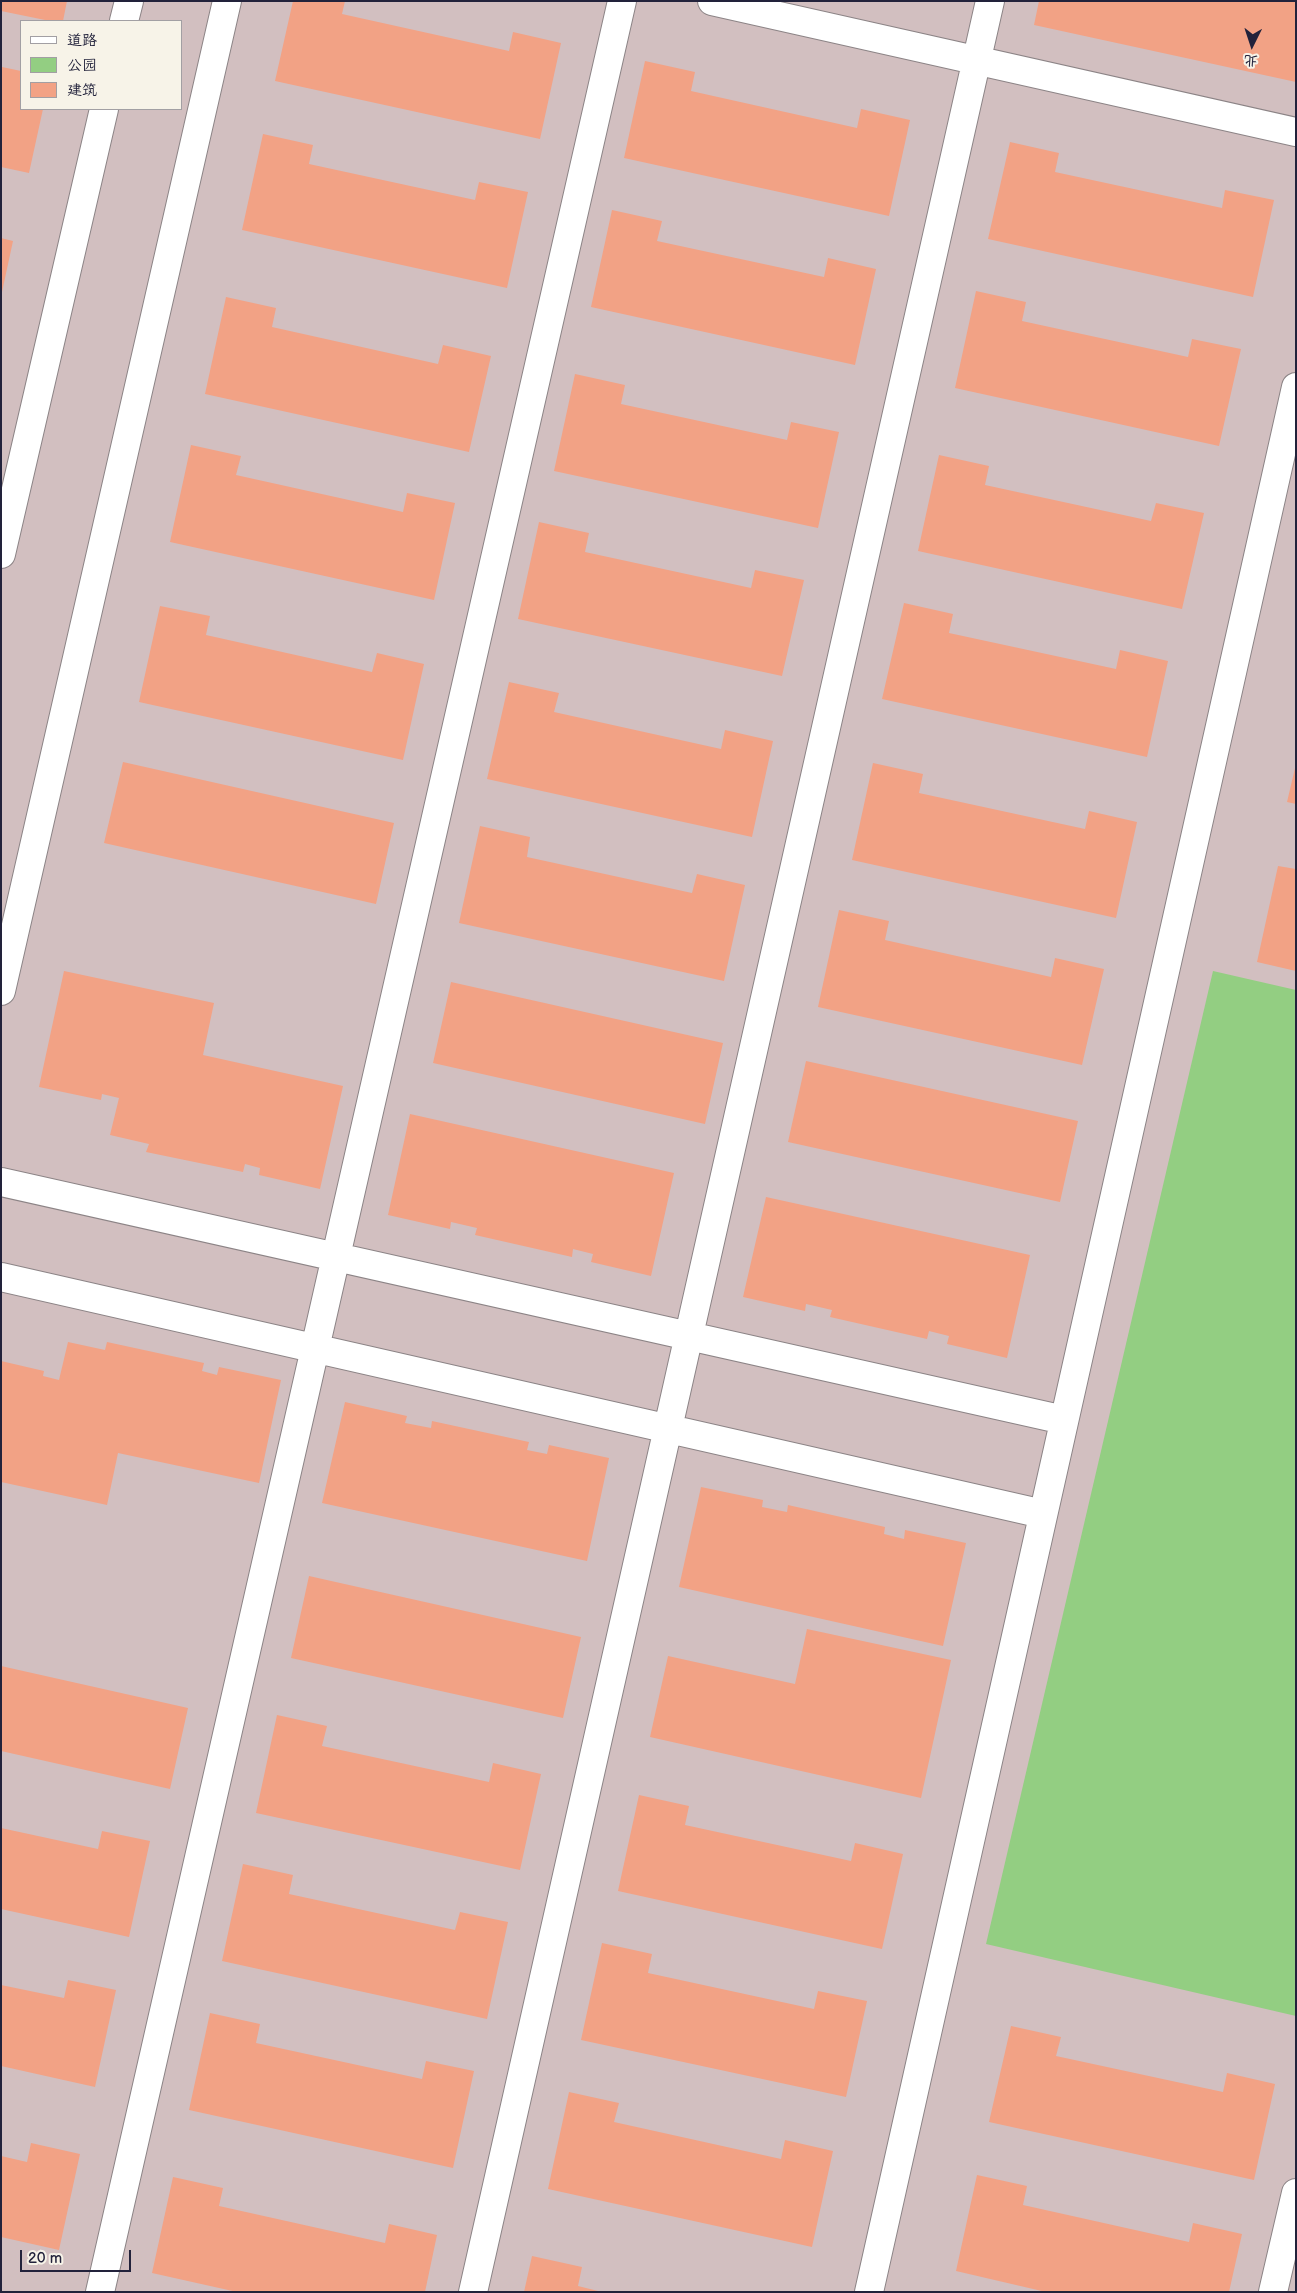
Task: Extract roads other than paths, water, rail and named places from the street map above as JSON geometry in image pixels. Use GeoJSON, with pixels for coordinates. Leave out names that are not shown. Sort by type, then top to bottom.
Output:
{"type":"FeatureCollection","features":[{"type":"Feature","properties":{"kind":"lane"},"geometry":{"type":"LineString","coordinates":[[124,20],[128,1]]}},
{"type":"Feature","properties":{"kind":"lane"},"geometry":{"type":"LineString","coordinates":[[1,992],[227,1]]}},
{"type":"Feature","properties":{"kind":"lane"},"geometry":{"type":"LineString","coordinates":[[100,2292],[622,1]]}},
{"type":"Feature","properties":{"kind":"lane"},"geometry":{"type":"LineString","coordinates":[[712,1],[1296,132]]}},
{"type":"Feature","properties":{"kind":"lane"},"geometry":{"type":"LineString","coordinates":[[472,2292],[990,1]]}},
{"type":"Feature","properties":{"kind":"lane"},"geometry":{"type":"LineString","coordinates":[[1,554],[104,110]]}},
{"type":"Feature","properties":{"kind":"lane"},"geometry":{"type":"LineString","coordinates":[[869,2292],[1296,386]]}},
{"type":"Feature","properties":{"kind":"lane"},"geometry":{"type":"LineString","coordinates":[[1,1182],[1064,1420]]}},
{"type":"Feature","properties":{"kind":"lane"},"geometry":{"type":"LineString","coordinates":[[1,1277],[1043,1514]]}},
{"type":"Feature","properties":{"kind":"lane"},"geometry":{"type":"LineString","coordinates":[[1273,2292],[1296,2193]]}}]}
